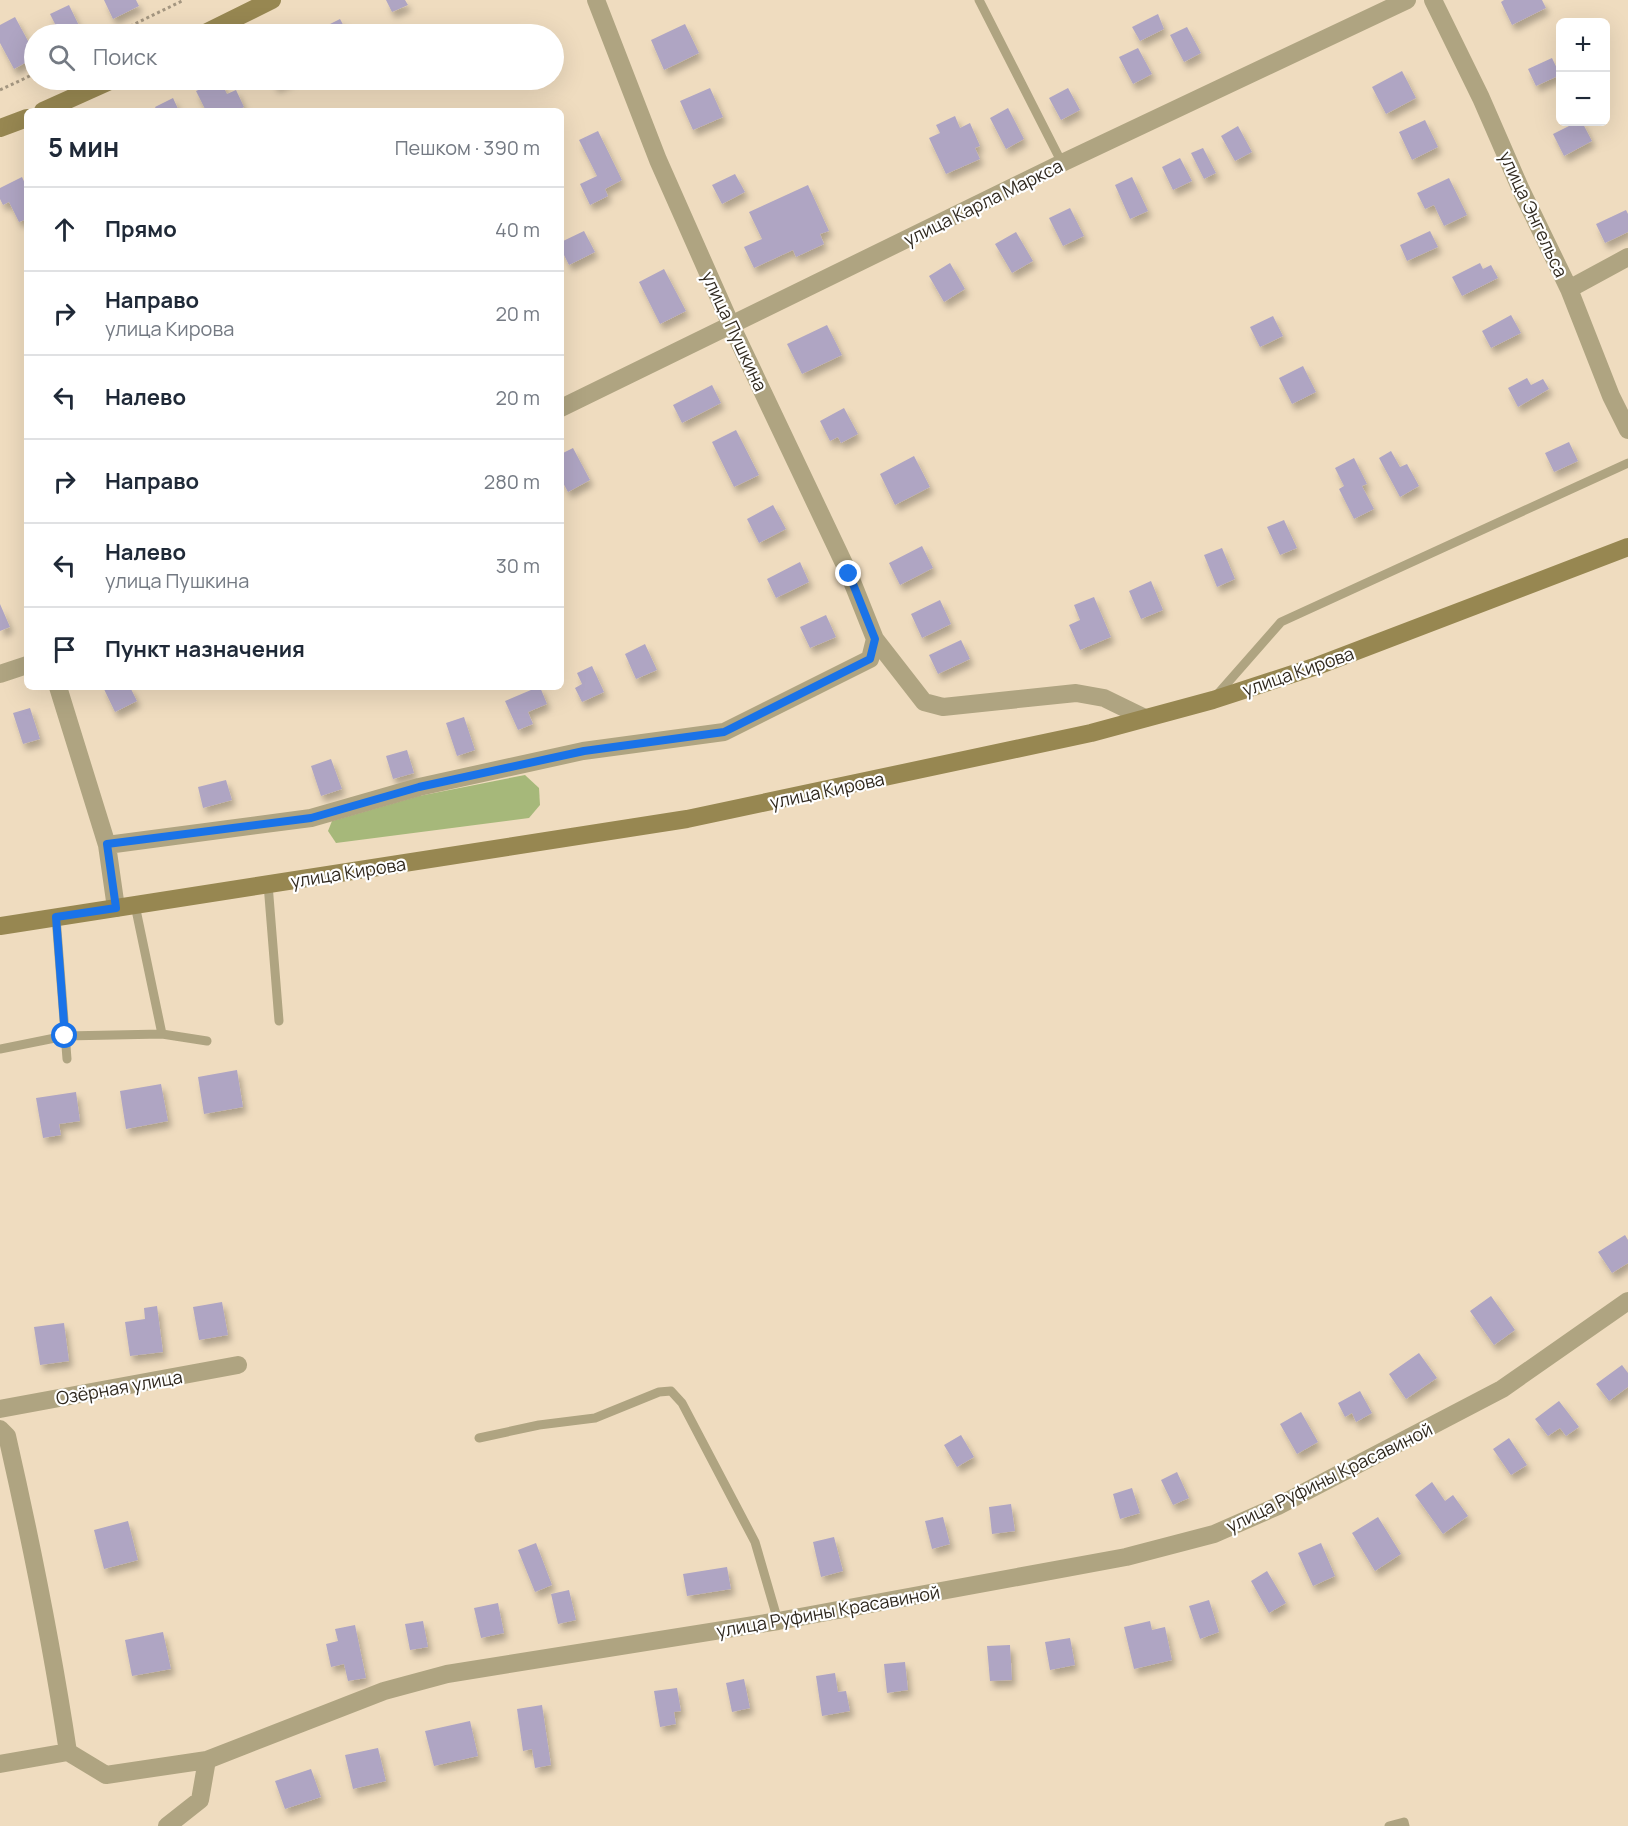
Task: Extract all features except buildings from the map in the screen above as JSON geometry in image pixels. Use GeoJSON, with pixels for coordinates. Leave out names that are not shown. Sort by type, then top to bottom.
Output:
{"type":"FeatureCollection","features":[{"type":"Feature","properties":{"kind":"main road"},"geometry":{"type":"LineString","coordinates":[[223,24],[272,0]]}},
{"type":"Feature","properties":{"kind":"main road"},"geometry":{"type":"LineString","coordinates":[[50,108],[90,90]]}},
{"type":"Feature","properties":{"kind":"main road"},"geometry":{"type":"LineString","coordinates":[[0,128],[24,119]]}},
{"type":"Feature","properties":{"kind":"main road","name":"улица Кирова"},"geometry":{"type":"LineString","coordinates":[[0,926],[687,819],[1080,736],[1212,699],[1317,666],[1628,546]]}},
{"type":"Feature","properties":{"kind":"street","name":"улица Пушкина"},"geometry":{"type":"LineString","coordinates":[[596,0],[658,160],[731,325],[849,574],[875,639],[924,702],[943,707],[1076,693],[1104,698],[1145,718]]}},
{"type":"Feature","properties":{"kind":"street","name":"улица Карла Маркса"},"geometry":{"type":"LineString","coordinates":[[564,407],[1062,163],[1407,0]]}},
{"type":"Feature","properties":{"kind":"street","name":"улица Энгельса"},"geometry":{"type":"LineString","coordinates":[[1433,0],[1569,289],[1611,396],[1628,429]]}},
{"type":"Feature","properties":{"kind":"street"},"geometry":{"type":"LineString","coordinates":[[1569,289],[1628,257]]}},
{"type":"Feature","properties":{"kind":"street"},"geometry":{"type":"LineString","coordinates":[[107,844],[311,818],[419,787],[584,751],[724,732],[870,659],[875,639]]}},
{"type":"Feature","properties":{"kind":"street"},"geometry":{"type":"LineString","coordinates":[[0,674],[24,666]]}},
{"type":"Feature","properties":{"kind":"street"},"geometry":{"type":"LineString","coordinates":[[59,690],[107,844],[116,908]]}},
{"type":"Feature","properties":{"kind":"street","name":"улица Руфины Красавиной"},"geometry":{"type":"LineString","coordinates":[[68,1752],[106,1775],[207,1760],[384,1691],[447,1674],[778,1621],[1126,1557],[1214,1534],[1278,1506],[1502,1389],[1628,1301]]}},
{"type":"Feature","properties":{"kind":"street","name":"Озёрная улица"},"geometry":{"type":"LineString","coordinates":[[0,1409],[238,1365]]}},
{"type":"Feature","properties":{"kind":"street"},"geometry":{"type":"LineString","coordinates":[[0,1429],[7,1436],[31,1542],[56,1671],[68,1752],[0,1764]]}},
{"type":"Feature","properties":{"kind":"street"},"geometry":{"type":"LineString","coordinates":[[167,1826],[200,1800],[207,1760]]}},
{"type":"Feature","properties":{"kind":"lane"},"geometry":{"type":"LineString","coordinates":[[979,0],[1062,163]]}},
{"type":"Feature","properties":{"kind":"lane"},"geometry":{"type":"LineString","coordinates":[[1212,699],[1281,622],[1628,463]]}},
{"type":"Feature","properties":{"kind":"lane"},"geometry":{"type":"LineString","coordinates":[[268,884],[279,1021]]}},
{"type":"Feature","properties":{"kind":"lane"},"geometry":{"type":"LineString","coordinates":[[135,905],[162,1034]]}},
{"type":"Feature","properties":{"kind":"lane"},"geometry":{"type":"LineString","coordinates":[[56,917],[67,1059]]}},
{"type":"Feature","properties":{"kind":"lane"},"geometry":{"type":"LineString","coordinates":[[0,1049],[65,1036],[162,1034],[207,1041]]}},
{"type":"Feature","properties":{"kind":"lane"},"geometry":{"type":"LineString","coordinates":[[479,1438],[539,1425],[596,1418],[659,1392],[671,1391],[682,1403],[755,1542],[778,1621]]}},
{"type":"Feature","properties":{"kind":"lane"},"geometry":{"type":"LineString","coordinates":[[1389,1826],[1404,1822],[1405,1826]]}},
{"type":"Feature","properties":{"kind":"path"},"geometry":{"type":"LineString","coordinates":[[135,24],[184,0]]}},
{"type":"Feature","properties":{"kind":"path"},"geometry":{"type":"LineString","coordinates":[[0,90],[24,79]]}},
{"type":"Feature","properties":{"kind":"green space"},"geometry":{"type":"Polygon","coordinates":[[[525,775],[539,788],[540,805],[529,818],[336,843],[328,831],[332,821],[419,796],[525,775]]]}},
{"type":"Feature","properties":{"kind":"route"},"geometry":{"type":"LineString","coordinates":[[65,1036],[56,917],[116,908],[107,844],[311,818],[419,787],[584,751],[724,732],[870,659],[875,639],[849,574]]}}]}
